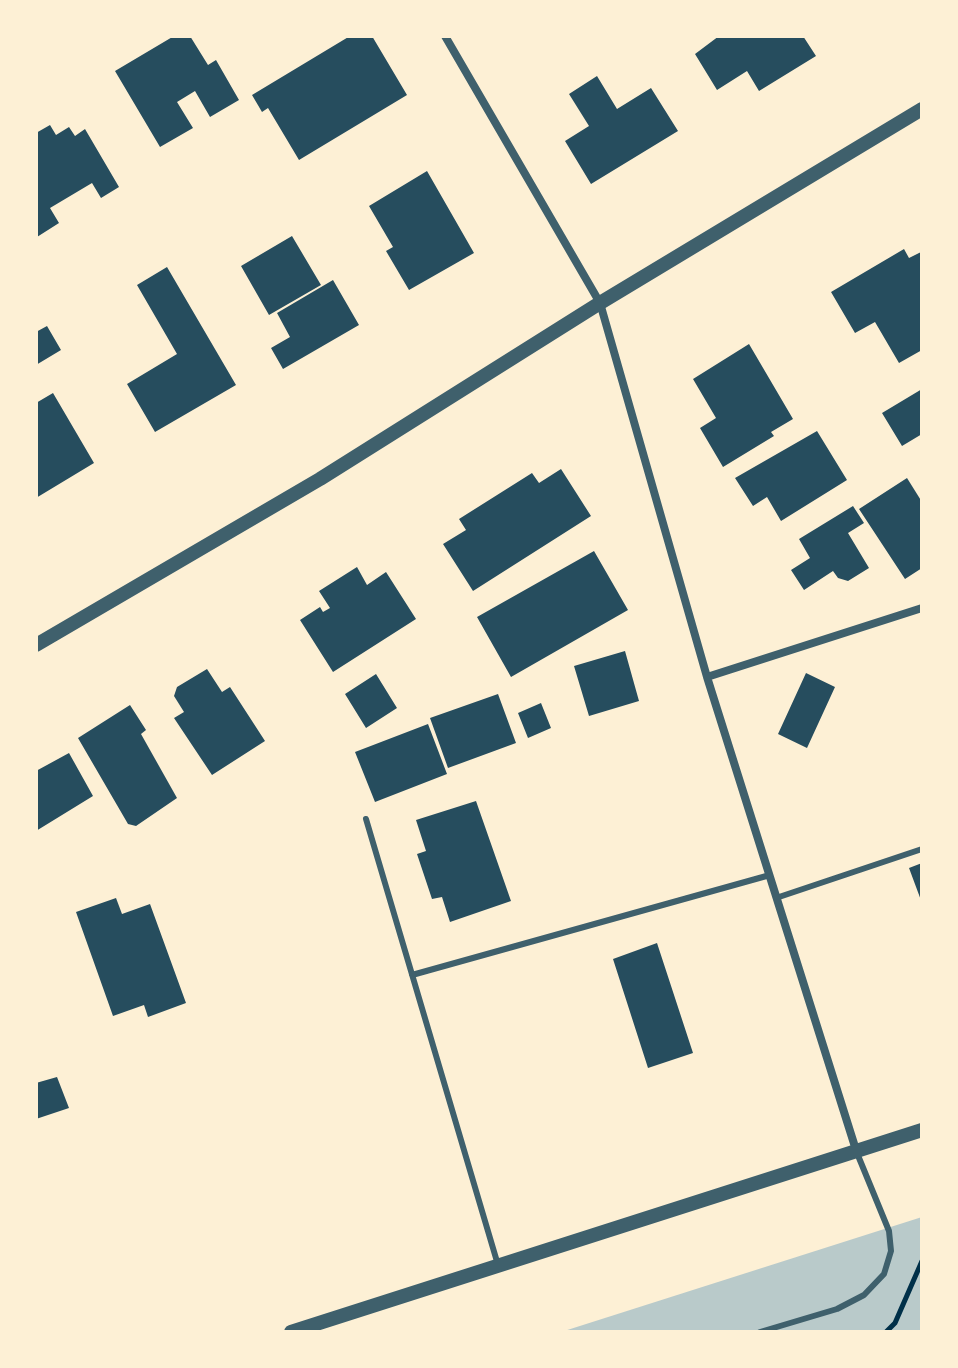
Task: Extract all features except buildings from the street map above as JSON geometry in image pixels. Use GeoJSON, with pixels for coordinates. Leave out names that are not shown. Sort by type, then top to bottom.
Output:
{"type":"FeatureCollection","features":[{"type":"Feature","properties":{"kind":"street"},"geometry":{"type":"LineString","coordinates":[[445,36],[600,303],[707,677],[856,1150]]}},
{"type":"Feature","properties":{"kind":"street"},"geometry":{"type":"LineString","coordinates":[[36,645],[320,479],[600,303],[922,109]]}},
{"type":"Feature","properties":{"kind":"street"},"geometry":{"type":"LineString","coordinates":[[707,677],[922,608]]}},
{"type":"Feature","properties":{"kind":"street"},"geometry":{"type":"LineString","coordinates":[[291,1332],[922,1130]]}},
{"type":"Feature","properties":{"kind":"lane"},"geometry":{"type":"LineString","coordinates":[[366,819],[498,1265]]}},
{"type":"Feature","properties":{"kind":"lane"},"geometry":{"type":"LineString","coordinates":[[776,898],[922,849]]}},
{"type":"Feature","properties":{"kind":"lane"},"geometry":{"type":"LineString","coordinates":[[412,975],[770,875]]}},
{"type":"Feature","properties":{"kind":"lane"},"geometry":{"type":"LineString","coordinates":[[760,1332],[837,1309],[864,1295],[884,1274],[891,1251],[889,1231],[856,1150]]}},
{"type":"Feature","properties":{"kind":"path"},"geometry":{"type":"LineString","coordinates":[[886,1332],[895,1323],[922,1261]]}},
{"type":"Feature","properties":{"kind":"shaded area"},"geometry":{"type":"Polygon","coordinates":[[[922,1217],[922,1332],[561,1332],[922,1217]]]}}]}
